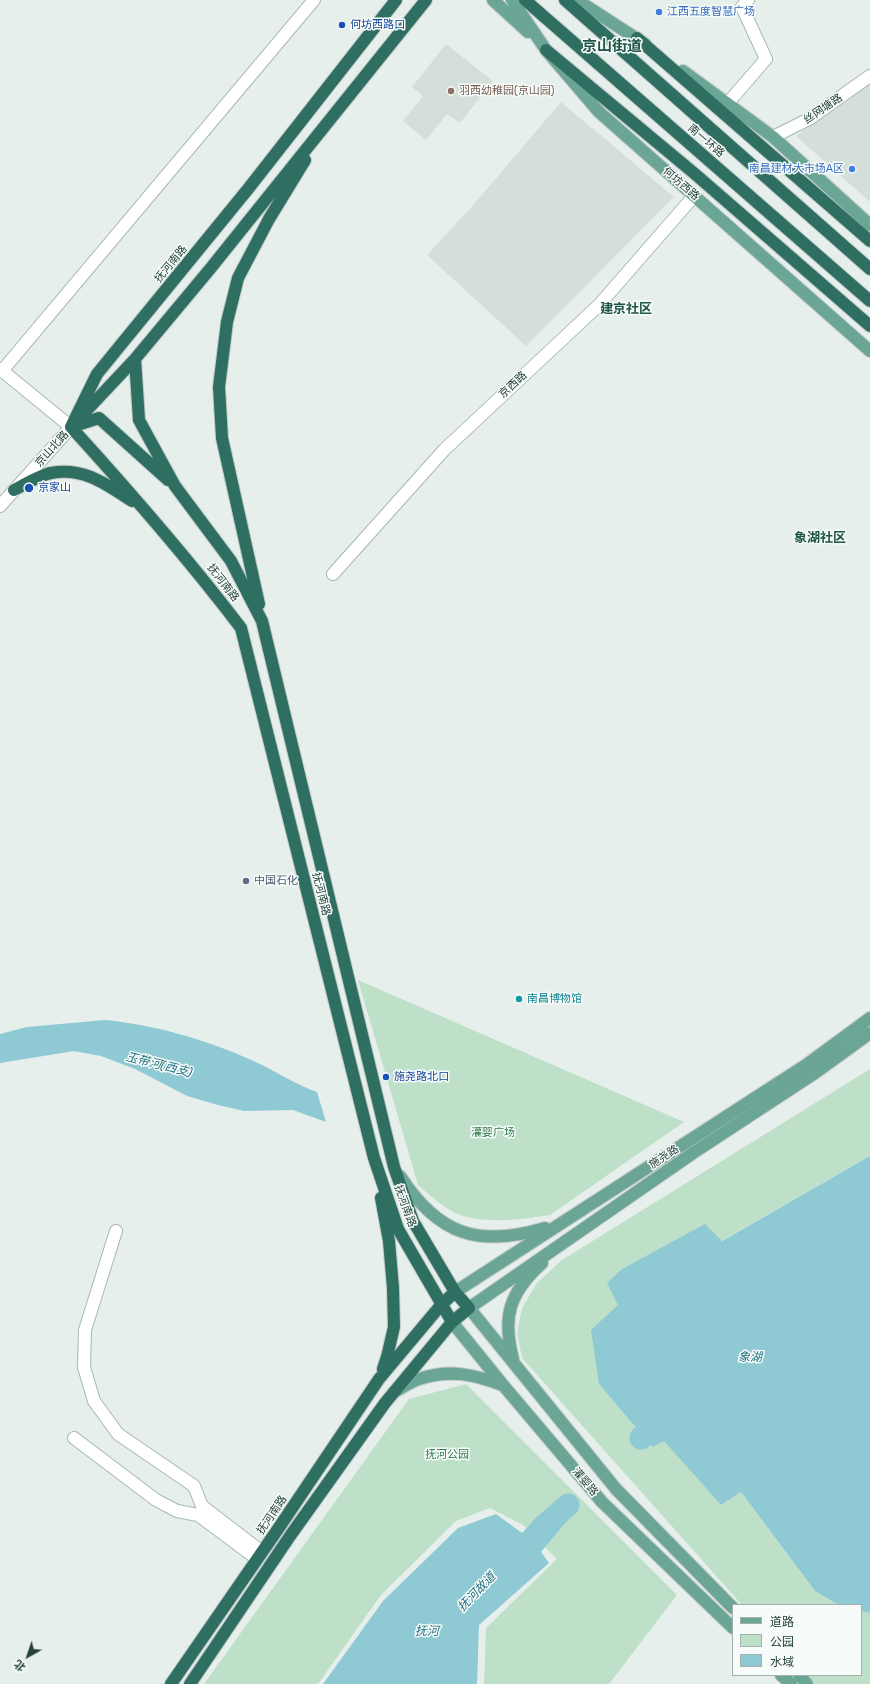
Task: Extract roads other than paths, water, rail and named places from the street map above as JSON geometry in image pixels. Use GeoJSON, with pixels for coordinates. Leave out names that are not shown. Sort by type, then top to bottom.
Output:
{"type":"FeatureCollection","features":[{"type":"Feature","properties":{"kind":"highway","name":"抚河南路"},"geometry":{"type":"LineString","coordinates":[[396,0],[248,189],[97,374],[71,427],[148,512],[210,587],[240,628],[374,1158],[398,1229],[452,1322]]}},
{"type":"Feature","properties":{"kind":"highway"},"geometry":{"type":"LineString","coordinates":[[71,427],[135,359],[210,269],[426,0]]}},
{"type":"Feature","properties":{"kind":"highway","name":"南一环路"},"geometry":{"type":"LineString","coordinates":[[525,0],[870,301]]}},
{"type":"Feature","properties":{"kind":"highway","name":"南一环路"},"geometry":{"type":"LineString","coordinates":[[564,0],[870,269]]}},
{"type":"Feature","properties":{"kind":"highway"},"geometry":{"type":"LineString","coordinates":[[637,38],[870,240]]}},
{"type":"Feature","properties":{"kind":"highway"},"geometry":{"type":"LineString","coordinates":[[546,50],[695,174],[870,326]]}},
{"type":"Feature","properties":{"kind":"highway"},"geometry":{"type":"LineString","coordinates":[[262,620],[222,438],[219,387],[227,322],[238,278],[269,219],[331,118]]}},
{"type":"Feature","properties":{"kind":"highway","name":"抚河南路"},"geometry":{"type":"LineString","coordinates":[[135,359],[139,420],[175,486],[231,561],[262,620],[394,1167],[413,1222],[455,1292],[469,1308]]}},
{"type":"Feature","properties":{"kind":"highway"},"geometry":{"type":"LineString","coordinates":[[71,427],[99,418],[175,486]]}},
{"type":"Feature","properties":{"kind":"highway"},"geometry":{"type":"LineString","coordinates":[[14,490],[50,473],[74,472],[101,480],[148,512]]}},
{"type":"Feature","properties":{"kind":"highway"},"geometry":{"type":"LineString","coordinates":[[374,1158],[389,1241],[393,1288],[394,1327],[387,1357],[379,1379]]}},
{"type":"Feature","properties":{"kind":"highway","name":"抚河南路"},"geometry":{"type":"LineString","coordinates":[[171,1684],[260,1556],[379,1379],[441,1305],[455,1292]]}},
{"type":"Feature","properties":{"kind":"highway"},"geometry":{"type":"LineString","coordinates":[[190,1684],[290,1536],[394,1392],[452,1322],[469,1308]]}},
{"type":"Feature","properties":{"kind":"main road"},"geometry":{"type":"LineString","coordinates":[[493,0],[546,50]]}},
{"type":"Feature","properties":{"kind":"main road","name":"何坊西路"},"geometry":{"type":"LineString","coordinates":[[512,0],[546,50],[599,112],[870,351]]}},
{"type":"Feature","properties":{"kind":"main road"},"geometry":{"type":"LineString","coordinates":[[577,0],[637,38],[773,137],[870,225]]}},
{"type":"Feature","properties":{"kind":"main road"},"geometry":{"type":"LineString","coordinates":[[594,0],[637,38]]}},
{"type":"Feature","properties":{"kind":"main road","name":"施尧路"},"geometry":{"type":"LineString","coordinates":[[455,1292],[806,1065],[870,1018]]}},
{"type":"Feature","properties":{"kind":"main road","name":"施尧路"},"geometry":{"type":"LineString","coordinates":[[469,1308],[568,1238],[693,1153],[815,1073],[870,1033]]}},
{"type":"Feature","properties":{"kind":"main road"},"geometry":{"type":"LineString","coordinates":[[394,1167],[412,1194],[428,1211],[448,1226],[472,1235],[501,1237],[524,1235],[558,1225]]}},
{"type":"Feature","properties":{"kind":"main road"},"geometry":{"type":"LineString","coordinates":[[514,1364],[508,1339],[510,1309],[524,1283],[535,1269],[568,1238]]}},
{"type":"Feature","properties":{"kind":"main road","name":"灌婴路"},"geometry":{"type":"LineString","coordinates":[[469,1308],[616,1489],[732,1607]]}},
{"type":"Feature","properties":{"kind":"main road","name":"灌婴路"},"geometry":{"type":"LineString","coordinates":[[452,1322],[602,1502],[732,1627]]}},
{"type":"Feature","properties":{"kind":"main road"},"geometry":{"type":"LineString","coordinates":[[394,1392],[418,1379],[442,1375],[466,1374],[483,1377],[503,1385]]}},
{"type":"Feature","properties":{"kind":"main road"},"geometry":{"type":"LineString","coordinates":[[783,1676],[791,1684]]}},
{"type":"Feature","properties":{"kind":"main road"},"geometry":{"type":"LineString","coordinates":[[800,1676],[808,1684]]}},
{"type":"Feature","properties":{"kind":"street"},"geometry":{"type":"LineString","coordinates":[[71,427],[1,370],[314,0]]}},
{"type":"Feature","properties":{"kind":"street"},"geometry":{"type":"LineString","coordinates":[[727,104],[766,59],[742,7],[748,0]]}},
{"type":"Feature","properties":{"kind":"street","name":"丝网塘路"},"geometry":{"type":"LineString","coordinates":[[773,137],[809,119],[870,76]]}},
{"type":"Feature","properties":{"kind":"street","name":"京西路"},"geometry":{"type":"LineString","coordinates":[[333,574],[444,450],[599,304],[694,196]]}},
{"type":"Feature","properties":{"kind":"street","name":"京山北路"},"geometry":{"type":"LineString","coordinates":[[0,506],[71,427]]}},
{"type":"Feature","properties":{"kind":"street"},"geometry":{"type":"LineString","coordinates":[[116,1231],[84,1330],[84,1367],[94,1401],[118,1434],[194,1486],[202,1506],[260,1556]]}},
{"type":"Feature","properties":{"kind":"street"},"geometry":{"type":"LineString","coordinates":[[74,1438],[156,1500],[177,1511],[198,1515],[260,1556]]}},
{"type":"Feature","properties":{"kind":"water","name":"玉带河(西支)"},"geometry":{"type":"Polygon","coordinates":[[[105,1020],[125,1022],[165,1030],[225,1049],[262,1065],[317,1092],[326,1122],[293,1110],[244,1111],[218,1105],[187,1096],[135,1069],[101,1056],[74,1051],[0,1063],[0,1034],[27,1027],[105,1020]]]}},
{"type":"Feature","properties":{"kind":"water","name":"象湖"},"geometry":{"type":"Polygon","coordinates":[[[870,1156],[870,1613],[862,1611],[862,1604],[837,1604],[815,1591],[741,1492],[721,1505],[664,1441],[652,1447],[599,1384],[591,1330],[618,1305],[607,1283],[622,1269],[705,1224],[722,1241],[870,1156]]]}},
{"type":"Feature","properties":{"kind":"water","name":"抚河"},"geometry":{"type":"Polygon","coordinates":[[[558,1499],[571,1516],[541,1552],[549,1563],[479,1625],[477,1684],[323,1684],[383,1601],[458,1528],[496,1514],[522,1533],[537,1517],[558,1499]]]}},
{"type":"Feature","properties":{"kind":"waterway","name":"抚河故道"},"geometry":{"type":"LineString","coordinates":[[541,1529],[568,1505]]}},
{"type":"Feature","properties":{"kind":"place","name":"江西五度智慧广场"},"geometry":{"type":"Point","coordinates":[659,12]}},
{"type":"Feature","properties":{"kind":"place","name":"何坊西路口"},"geometry":{"type":"Point","coordinates":[342,25]}},
{"type":"Feature","properties":{"kind":"place","name":"羽西幼稚园(京山园)"},"geometry":{"type":"Point","coordinates":[451,91]}},
{"type":"Feature","properties":{"kind":"place","name":"南昌建材大市场A区"},"geometry":{"type":"Point","coordinates":[852,169]}},
{"type":"Feature","properties":{"kind":"place","name":"京家山"},"geometry":{"type":"Point","coordinates":[29,488]}},
{"type":"Feature","properties":{"kind":"place","name":"中国石化"},"geometry":{"type":"Point","coordinates":[246,881]}},
{"type":"Feature","properties":{"kind":"place","name":"南昌博物馆"},"geometry":{"type":"Point","coordinates":[519,999]}},
{"type":"Feature","properties":{"kind":"place","name":"施尧路北口"},"geometry":{"type":"Point","coordinates":[386,1077]}},
{"type":"Feature","properties":{"kind":"district","name":"京山街道"},"geometry":{"type":"Point","coordinates":[612,47]}},
{"type":"Feature","properties":{"kind":"district","name":"建京社区"},"geometry":{"type":"Point","coordinates":[626,309]}},
{"type":"Feature","properties":{"kind":"district","name":"象湖社区"},"geometry":{"type":"Point","coordinates":[820,538]}},
{"type":"Feature","properties":{"kind":"park label","name":"灌婴广场"},"geometry":{"type":"Point","coordinates":[493,1133]}},
{"type":"Feature","properties":{"kind":"park label","name":"抚河公园"},"geometry":{"type":"Point","coordinates":[447,1455]}}]}
